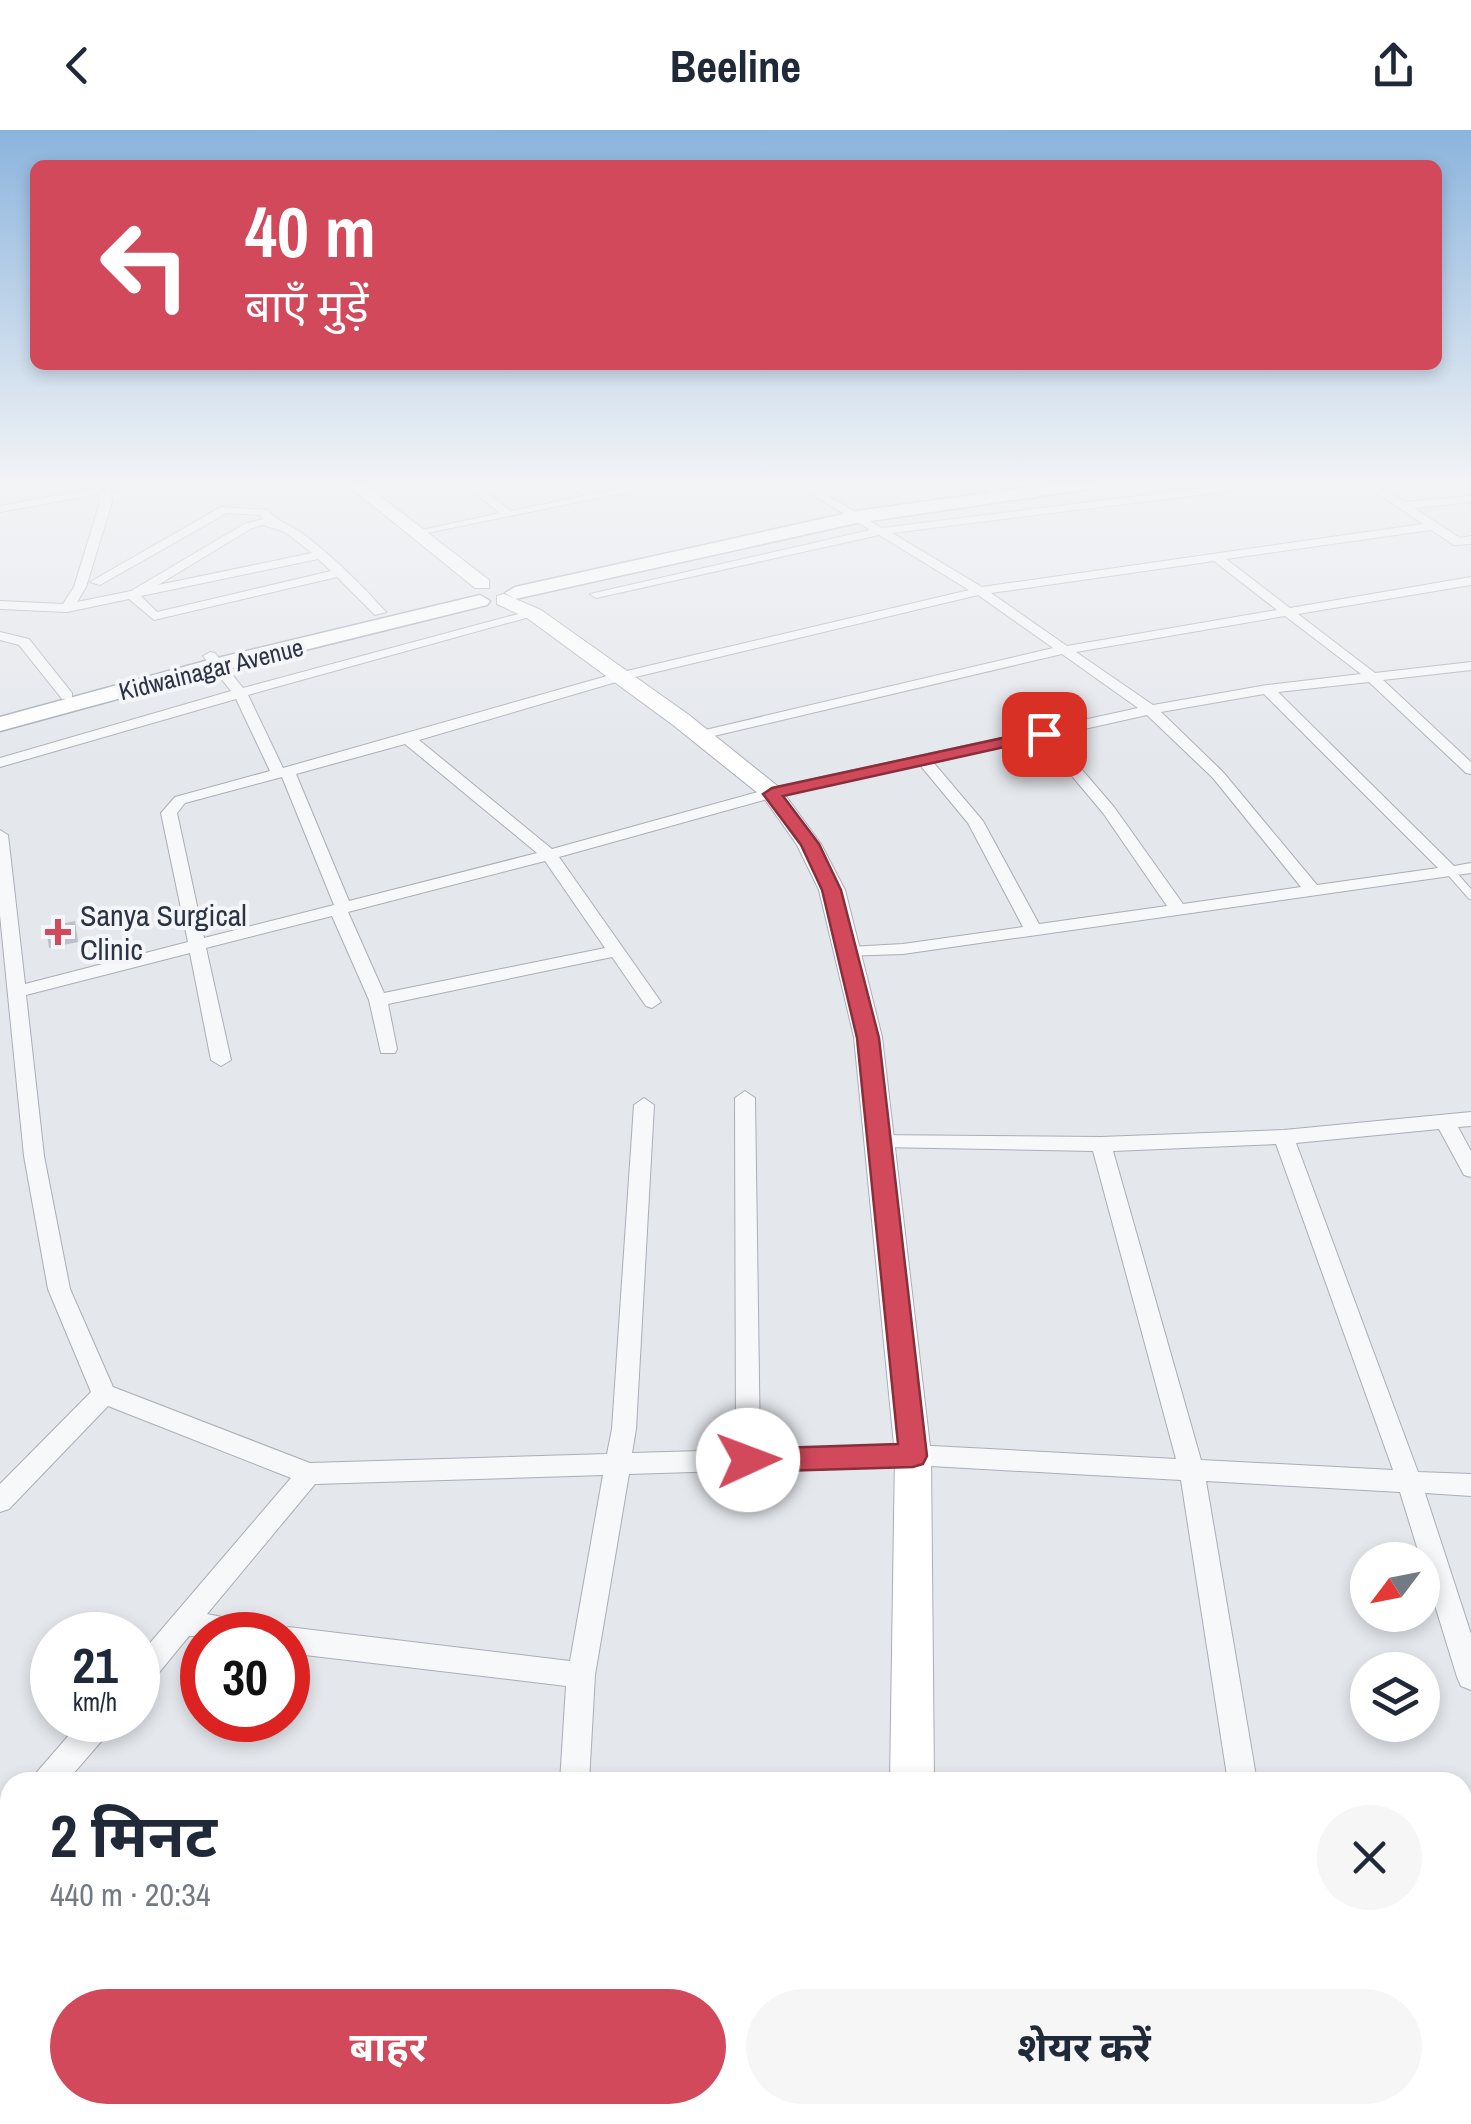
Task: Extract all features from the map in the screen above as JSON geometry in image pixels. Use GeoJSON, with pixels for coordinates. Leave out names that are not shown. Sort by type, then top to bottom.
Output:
{"type":"FeatureCollection","features":[{"type":"Feature","properties":{"kind":"main road","name":"Kidwainagar Avenue"},"geometry":{"type":"LineString","coordinates":[[0,714],[584,576]]}},
{"type":"Feature","properties":{"kind":"main road","name":"Kidwainagar Avenue"},"geometry":{"type":"LineString","coordinates":[[0,724],[380,612],[499,596]]}},
{"type":"Feature","properties":{"kind":"street"},"geometry":{"type":"LineString","coordinates":[[68,608],[83,576]]}},
{"type":"Feature","properties":{"kind":"street"},"geometry":{"type":"LineString","coordinates":[[96,582],[107,576]]}},
{"type":"Feature","properties":{"kind":"street"},"geometry":{"type":"LineString","coordinates":[[132,595],[164,576]]}},
{"type":"Feature","properties":{"kind":"street"},"geometry":{"type":"LineString","coordinates":[[0,605],[68,608],[220,576]]}},
{"type":"Feature","properties":{"kind":"street"},"geometry":{"type":"LineString","coordinates":[[132,595],[154,616],[324,576]]}},
{"type":"Feature","properties":{"kind":"street"},"geometry":{"type":"LineString","coordinates":[[340,576],[380,612]]}},
{"type":"Feature","properties":{"kind":"street"},"geometry":{"type":"LineString","coordinates":[[474,576],[701,734],[772,794],[810,844],[832,890],[868,1038],[913,1456],[912,1772]]}},
{"type":"Feature","properties":{"kind":"street"},"geometry":{"type":"LineString","coordinates":[[596,594],[679,576]]}},
{"type":"Feature","properties":{"kind":"street"},"geometry":{"type":"LineString","coordinates":[[954,576],[1150,710],[1218,775],[1310,889]]}},
{"type":"Feature","properties":{"kind":"street"},"geometry":{"type":"LineString","coordinates":[[222,1060],[169,813],[173,803],[408,740],[620,677],[980,592],[1091,576]]}},
{"type":"Feature","properties":{"kind":"street"},"geometry":{"type":"LineString","coordinates":[[1240,576],[1370,675],[1471,770]]}},
{"type":"Feature","properties":{"kind":"street"},"geometry":{"type":"LineString","coordinates":[[701,734],[1064,650],[1471,578]]}},
{"type":"Feature","properties":{"kind":"street"},"geometry":{"type":"LineString","coordinates":[[0,763],[240,693],[499,596]]}},
{"type":"Feature","properties":{"kind":"street"},"geometry":{"type":"LineString","coordinates":[[0,636],[24,642],[67,696]]}},
{"type":"Feature","properties":{"kind":"street"},"geometry":{"type":"LineString","coordinates":[[214,661],[240,693],[282,772],[378,1000],[388,1049]]}},
{"type":"Feature","properties":{"kind":"street"},"geometry":{"type":"LineString","coordinates":[[11,1008],[196,944],[550,855],[772,794],[1150,710],[1267,689],[1471,666]]}},
{"type":"Feature","properties":{"kind":"street"},"geometry":{"type":"LineString","coordinates":[[1267,689],[1450,870]]}},
{"type":"Feature","properties":{"kind":"street"},"geometry":{"type":"LineString","coordinates":[[1044,734],[1108,810],[1177,908]]}},
{"type":"Feature","properties":{"kind":"street"},"geometry":{"type":"LineString","coordinates":[[408,740],[550,855],[652,1002]]}},
{"type":"Feature","properties":{"kind":"street"},"geometry":{"type":"LineString","coordinates":[[924,761],[975,821],[1033,930]]}},
{"type":"Feature","properties":{"kind":"street"},"geometry":{"type":"LineString","coordinates":[[0,834],[11,1008],[34,1156],[59,1289],[104,1394],[310,1474],[913,1456],[1471,1485]]}},
{"type":"Feature","properties":{"kind":"street"},"geometry":{"type":"LineString","coordinates":[[849,952],[903,949],[1471,868]]}},
{"type":"Feature","properties":{"kind":"street"},"geometry":{"type":"LineString","coordinates":[[378,1000],[617,951]]}},
{"type":"Feature","properties":{"kind":"street"},"geometry":{"type":"LineString","coordinates":[[745,1098],[748,1460]]}},
{"type":"Feature","properties":{"kind":"street"},"geometry":{"type":"LineString","coordinates":[[575,1772],[581,1675],[624,1429],[644,1104]]}},
{"type":"Feature","properties":{"kind":"street"},"geometry":{"type":"LineString","coordinates":[[879,1140],[1100,1144],[1284,1137],[1471,1119]]}},
{"type":"Feature","properties":{"kind":"street"},"geometry":{"type":"LineString","coordinates":[[1445,1122],[1471,1170]]}},
{"type":"Feature","properties":{"kind":"street"},"geometry":{"type":"LineString","coordinates":[[1284,1137],[1410,1484],[1471,1678]]}},
{"type":"Feature","properties":{"kind":"street"},"geometry":{"type":"LineString","coordinates":[[1100,1144],[1192,1472],[1240,1772]]}},
{"type":"Feature","properties":{"kind":"street"},"geometry":{"type":"LineString","coordinates":[[0,1501],[104,1394]]}},
{"type":"Feature","properties":{"kind":"street"},"geometry":{"type":"LineString","coordinates":[[192,1612],[310,1474]]}},
{"type":"Feature","properties":{"kind":"street"},"geometry":{"type":"LineString","coordinates":[[160,1651],[180,1627]]}},
{"type":"Feature","properties":{"kind":"street"},"geometry":{"type":"LineString","coordinates":[[310,1643],[581,1675]]}},
{"type":"Feature","properties":{"kind":"street"},"geometry":{"type":"LineString","coordinates":[[57,1772],[82,1742]]}},
{"type":"Feature","properties":{"kind":"lane"},"geometry":{"type":"LineString","coordinates":[[1450,870],[1471,895]]}},
{"type":"Feature","properties":{"kind":"building"},"geometry":{"type":"Polygon","coordinates":[[[75,921],[78,942],[49,948],[46,927],[75,921]]]}},
{"type":"Feature","properties":{"kind":"place","name":"Sanya Surgical Clinic"},"geometry":{"type":"Point","coordinates":[58,932]}},
{"type":"Feature","properties":{"kind":"route"},"geometry":{"type":"LineString","coordinates":[[748,1460],[913,1456],[868,1038],[832,890],[810,844],[772,794],[1044,734]]}}]}
